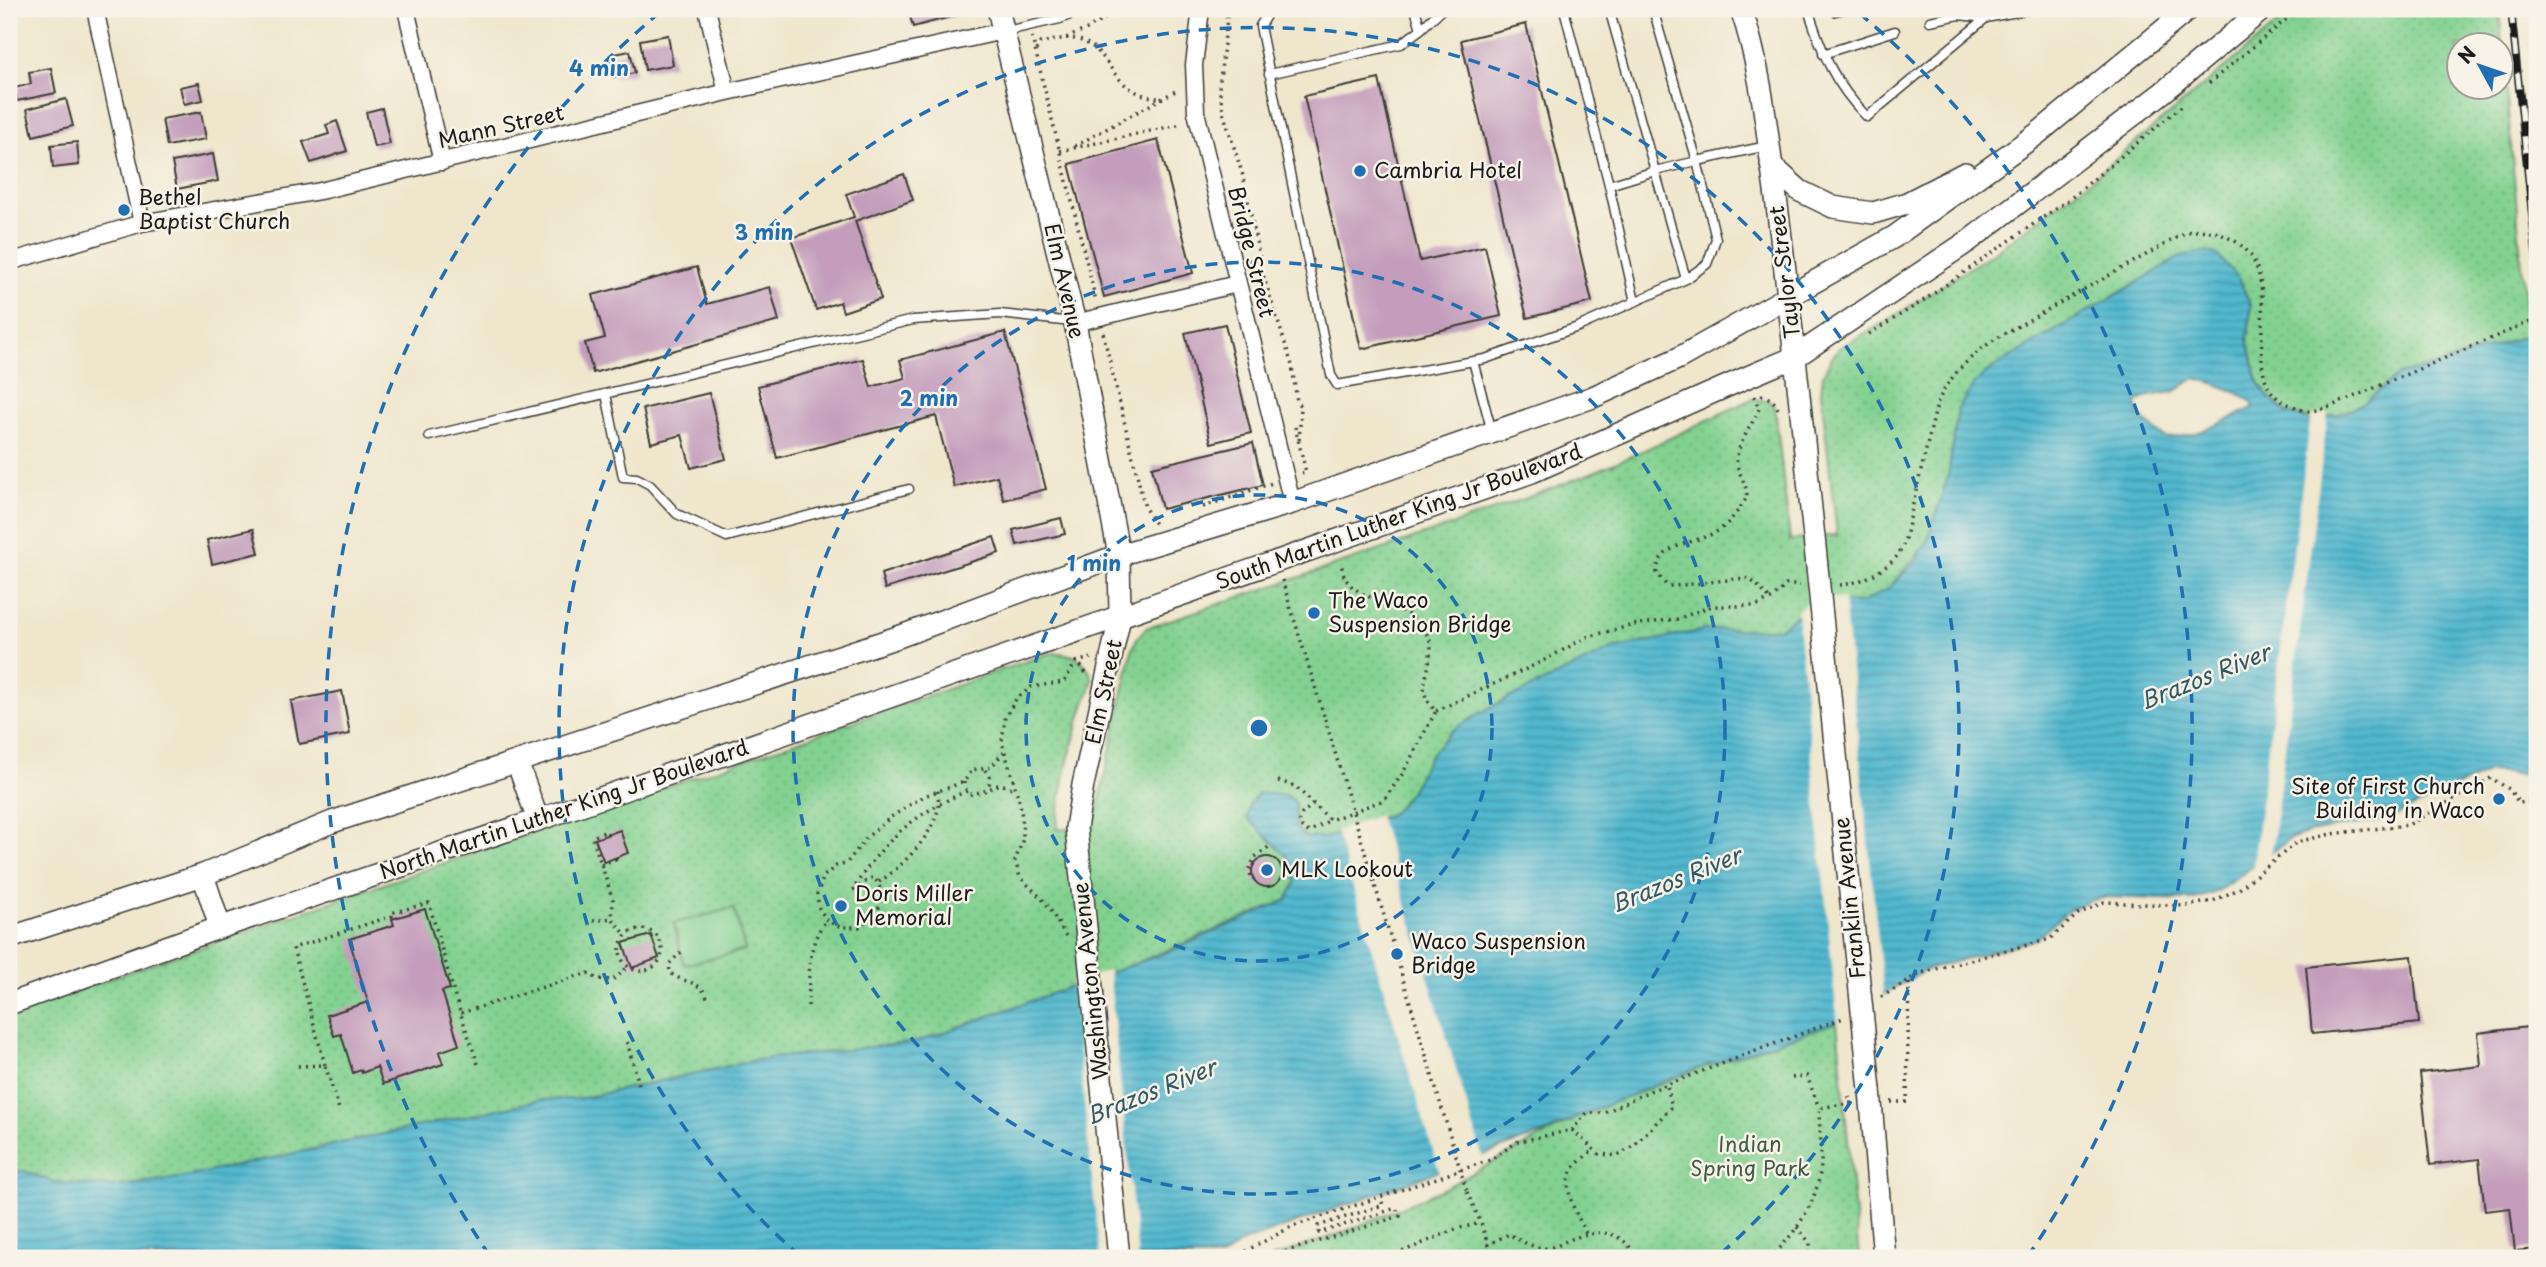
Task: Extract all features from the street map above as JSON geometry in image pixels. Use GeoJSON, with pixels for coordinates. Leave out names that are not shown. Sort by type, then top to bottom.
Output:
{"type":"FeatureCollection","features":[{"type":"Feature","properties":{"kind":"main road","name":"Elm Avenue"},"geometry":{"type":"LineString","coordinates":[[998,9],[1075,323],[1119,555]]}},
{"type":"Feature","properties":{"kind":"main road","name":"Taylor Street"},"geometry":{"type":"LineString","coordinates":[[1741,9],[1761,86],[1771,156],[1815,537]]}},
{"type":"Feature","properties":{"kind":"main road"},"geometry":{"type":"LineString","coordinates":[[9,938],[203,875],[332,822],[901,636],[1119,555],[1292,503],[1593,397],[1679,358],[1894,237],[2037,134],[2189,9]]}},
{"type":"Feature","properties":{"kind":"main road","name":"South Martin Luther King Jr Boulevard"},"geometry":{"type":"LineString","coordinates":[[1120,617],[1532,472],[1795,357],[1970,240],[2162,93],[2263,9]]}},
{"type":"Feature","properties":{"kind":"main road"},"geometry":{"type":"LineString","coordinates":[[1771,156],[1800,191],[1833,206],[1873,213],[1907,204],[2037,134]]}},
{"type":"Feature","properties":{"kind":"main road","name":"Franklin Avenue"},"geometry":{"type":"LineString","coordinates":[[1815,537],[1863,1098],[1884,1258]]}},
{"type":"Feature","properties":{"kind":"main road","name":"Elm Street"},"geometry":{"type":"LineString","coordinates":[[1076,828],[1120,617],[1119,555]]}},
{"type":"Feature","properties":{"kind":"main road","name":"North Martin Luther King Jr Boulevard"},"geometry":{"type":"LineString","coordinates":[[9,1003],[220,927],[538,820],[1120,617]]}},
{"type":"Feature","properties":{"kind":"main road"},"geometry":{"type":"LineString","coordinates":[[517,762],[538,820]]}},
{"type":"Feature","properties":{"kind":"main road","name":"Washington Avenue"},"geometry":{"type":"LineString","coordinates":[[1076,828],[1119,1258]]}},
{"type":"Feature","properties":{"kind":"main road"},"geometry":{"type":"LineString","coordinates":[[203,875],[220,927]]}},
{"type":"Feature","properties":{"kind":"street"},"geometry":{"type":"LineString","coordinates":[[95,9],[142,223]]}},
{"type":"Feature","properties":{"kind":"street"},"geometry":{"type":"LineString","coordinates":[[406,9],[442,162]]}},
{"type":"Feature","properties":{"kind":"street"},"geometry":{"type":"LineString","coordinates":[[707,9],[727,92]]}},
{"type":"Feature","properties":{"kind":"street","name":"Bridge Street"},"geometry":{"type":"LineString","coordinates":[[1201,9],[1195,80],[1198,120],[1292,503]]}},
{"type":"Feature","properties":{"kind":"street","name":"Mann Street"},"geometry":{"type":"LineString","coordinates":[[9,262],[142,223],[320,191],[727,92],[1003,32]]}},
{"type":"Feature","properties":{"kind":"street"},"geometry":{"type":"LineString","coordinates":[[1075,323],[1237,284]]}},
{"type":"Feature","properties":{"kind":"lane"},"geometry":{"type":"LineString","coordinates":[[1003,32],[1060,19],[1085,9]]}},
{"type":"Feature","properties":{"kind":"lane"},"geometry":{"type":"LineString","coordinates":[[1270,9],[1260,26],[1331,375],[1337,385],[1473,361],[1577,327],[1686,279],[1707,264],[1716,239],[1697,161],[1653,9]]}},
{"type":"Feature","properties":{"kind":"lane"},"geometry":{"type":"LineString","coordinates":[[1415,9],[1421,29]]}},
{"type":"Feature","properties":{"kind":"lane"},"geometry":{"type":"LineString","coordinates":[[1269,74],[1401,44],[1441,9]]}},
{"type":"Feature","properties":{"kind":"lane"},"geometry":{"type":"LineString","coordinates":[[1563,9],[1609,185],[1635,302]]}},
{"type":"Feature","properties":{"kind":"lane"},"geometry":{"type":"LineString","coordinates":[[1609,9],[1686,279]]}},
{"type":"Feature","properties":{"kind":"lane"},"geometry":{"type":"LineString","coordinates":[[1808,9],[1823,54],[1838,83],[1867,117],[1986,18]]}},
{"type":"Feature","properties":{"kind":"lane"},"geometry":{"type":"LineString","coordinates":[[1930,21],[1959,15],[1986,18],[2031,9]]}},
{"type":"Feature","properties":{"kind":"lane"},"geometry":{"type":"LineString","coordinates":[[1823,54],[1895,31]]}},
{"type":"Feature","properties":{"kind":"lane"},"geometry":{"type":"LineString","coordinates":[[1609,185],[1697,161],[1771,156]]}},
{"type":"Feature","properties":{"kind":"lane"},"geometry":{"type":"LineString","coordinates":[[429,436],[913,320],[1000,314],[1075,323]]}},
{"type":"Feature","properties":{"kind":"lane"},"geometry":{"type":"LineString","coordinates":[[1473,361],[1492,432]]}},
{"type":"Feature","properties":{"kind":"lane"},"geometry":{"type":"LineString","coordinates":[[606,394],[623,477],[637,478],[650,485],[677,514],[727,537],[909,489]]}},
{"type":"Feature","properties":{"kind":"path"},"geometry":{"type":"LineString","coordinates":[[1066,38],[1122,9]]}},
{"type":"Feature","properties":{"kind":"path"},"geometry":{"type":"LineString","coordinates":[[1228,9],[1219,88],[1224,115],[1243,176],[1262,275],[1292,365],[1297,402],[1301,407],[1302,430]]}},
{"type":"Feature","properties":{"kind":"path"},"geometry":{"type":"LineString","coordinates":[[1036,50],[1041,43],[1050,39],[1087,41],[1107,60],[1120,82],[1142,96],[1161,99]]}},
{"type":"Feature","properties":{"kind":"path"},"geometry":{"type":"LineString","coordinates":[[1070,149],[1221,66]]}},
{"type":"Feature","properties":{"kind":"path"},"geometry":{"type":"LineString","coordinates":[[1034,157],[1198,120]]}},
{"type":"Feature","properties":{"kind":"path"},"geometry":{"type":"LineString","coordinates":[[1835,585],[1847,585],[1875,573],[1898,555],[1937,404],[1956,370],[1995,340],[2187,232],[2212,229],[2241,244],[2258,268],[2262,286],[2260,358],[2270,389],[2282,402],[2306,411],[2334,405],[2537,319]]}},
{"type":"Feature","properties":{"kind":"path"},"geometry":{"type":"LineString","coordinates":[[1770,599],[1755,583],[1746,578],[1667,586],[1657,573],[1657,564],[1663,553],[1717,532],[1747,497],[1747,486],[1736,465],[1736,455],[1759,409],[1752,396],[1762,394],[1771,398],[1781,417]]}},
{"type":"Feature","properties":{"kind":"path"},"geometry":{"type":"LineString","coordinates":[[1295,427],[1306,472]]}},
{"type":"Feature","properties":{"kind":"path"},"geometry":{"type":"LineString","coordinates":[[1341,562],[1345,577],[1359,593],[1404,611],[1419,624],[1431,642],[1429,671],[1423,688],[1427,702],[1436,711]]}},
{"type":"Feature","properties":{"kind":"path"},"geometry":{"type":"LineString","coordinates":[[1277,563],[1467,1192],[1481,1223],[1492,1258]]}},
{"type":"Feature","properties":{"kind":"path"},"geometry":{"type":"LineString","coordinates":[[1313,804],[1302,814],[1300,821],[1302,828],[1309,832],[1330,820],[1384,800],[1403,773],[1436,711],[1541,662],[1587,637],[1633,625],[1677,619],[1712,606],[1756,606],[1770,599],[1786,585],[1810,585]]}},
{"type":"Feature","properties":{"kind":"path"},"geometry":{"type":"LineString","coordinates":[[1066,936],[1046,903],[1020,877],[1015,861],[1023,839],[1020,803],[1002,742],[1005,718],[1016,699],[1031,687],[1064,682],[1076,662],[1087,677]]}},
{"type":"Feature","properties":{"kind":"path"},"geometry":{"type":"LineString","coordinates":[[866,870],[882,892],[877,913],[859,927],[848,928],[827,921],[819,908],[817,894],[824,876],[836,866],[846,864],[867,837],[891,817],[924,796],[964,782],[972,770],[985,770],[997,763],[1004,750]]}},
{"type":"Feature","properties":{"kind":"path"},"geometry":{"type":"LineString","coordinates":[[985,770],[991,784],[987,789]]}},
{"type":"Feature","properties":{"kind":"path"},"geometry":{"type":"LineString","coordinates":[[1875,1000],[1921,973],[2050,939],[2078,914],[2104,902],[2186,906],[2213,901],[2239,889],[2297,842],[2331,834],[2408,825],[2491,778],[2509,789],[2519,803],[2537,800]]}},
{"type":"Feature","properties":{"kind":"path"},"geometry":{"type":"LineString","coordinates":[[1278,781],[1295,786],[1330,820]]}},
{"type":"Feature","properties":{"kind":"path"},"geometry":{"type":"LineString","coordinates":[[964,782],[967,791]]}},
{"type":"Feature","properties":{"kind":"path"},"geometry":{"type":"LineString","coordinates":[[873,877],[853,890],[866,870],[919,815],[967,791],[977,793],[1000,784],[1016,790]]}},
{"type":"Feature","properties":{"kind":"path"},"geometry":{"type":"LineString","coordinates":[[878,883],[897,868],[927,833],[937,815],[938,790]]}},
{"type":"Feature","properties":{"kind":"path"},"geometry":{"type":"LineString","coordinates":[[608,834],[607,831],[593,837],[613,900],[612,918],[626,935]]}},
{"type":"Feature","properties":{"kind":"path"},"geometry":{"type":"LineString","coordinates":[[1254,878],[1252,880],[1249,870],[1254,860],[1270,846]]}},
{"type":"Feature","properties":{"kind":"path"},"geometry":{"type":"LineString","coordinates":[[601,864],[616,859],[615,857]]}},
{"type":"Feature","properties":{"kind":"path"},"geometry":{"type":"LineString","coordinates":[[340,1109],[293,948],[392,915],[391,913],[429,903],[479,1067]]}},
{"type":"Feature","properties":{"kind":"path"},"geometry":{"type":"LineString","coordinates":[[593,921],[612,918]]}},
{"type":"Feature","properties":{"kind":"path"},"geometry":{"type":"LineString","coordinates":[[808,1006],[812,946],[816,935],[827,921]]}},
{"type":"Feature","properties":{"kind":"path"},"geometry":{"type":"LineString","coordinates":[[638,929],[656,935],[661,942],[662,954],[657,964],[649,970],[638,971],[628,967],[620,948],[626,935],[638,929]]}},
{"type":"Feature","properties":{"kind":"path"},"geometry":{"type":"LineString","coordinates":[[668,968],[681,952]]}},
{"type":"Feature","properties":{"kind":"path"},"geometry":{"type":"LineString","coordinates":[[657,964],[668,968],[673,976],[697,983],[706,991],[708,1001]]}},
{"type":"Feature","properties":{"kind":"path"},"geometry":{"type":"LineString","coordinates":[[461,1013],[588,973],[597,979],[613,980],[628,967]]}},
{"type":"Feature","properties":{"kind":"path"},"geometry":{"type":"LineString","coordinates":[[1847,1092],[1863,1098],[1907,1102],[1909,981]]}},
{"type":"Feature","properties":{"kind":"path"},"geometry":{"type":"LineString","coordinates":[[1233,1258],[1291,1227],[1490,1160],[1517,1142],[1572,1129],[1587,1113],[1604,1113],[1667,1085],[1846,1017]]}},
{"type":"Feature","properties":{"kind":"path"},"geometry":{"type":"LineString","coordinates":[[627,1042],[639,1084]]}},
{"type":"Feature","properties":{"kind":"path"},"geometry":{"type":"LineString","coordinates":[[298,1066],[325,1065]]}},
{"type":"Feature","properties":{"kind":"path"},"geometry":{"type":"LineString","coordinates":[[1770,1258],[1786,1243],[1812,1204],[1821,1165],[1819,1108],[1807,1076],[1792,1078]]}},
{"type":"Feature","properties":{"kind":"path"},"geometry":{"type":"LineString","coordinates":[[1572,1129],[1599,1154],[1618,1156],[1634,1145],[1672,1107],[1667,1085]]}},
{"type":"Feature","properties":{"kind":"path"},"geometry":{"type":"LineString","coordinates":[[1819,1108],[1863,1098]]}},
{"type":"Feature","properties":{"kind":"path"},"geometry":{"type":"LineString","coordinates":[[1586,1233],[1574,1209],[1568,1188],[1572,1170],[1594,1149]]}},
{"type":"Feature","properties":{"kind":"path"},"geometry":{"type":"LineString","coordinates":[[1265,1258],[1399,1216],[1396,1208],[1319,1233],[1318,1226],[1383,1205],[1380,1198]]}},
{"type":"Feature","properties":{"kind":"path"},"geometry":{"type":"LineString","coordinates":[[1362,1258],[1397,1254],[1456,1229],[1481,1223]]}},
{"type":"Feature","properties":{"kind":"path"},"geometry":{"type":"LineString","coordinates":[[1797,1227],[1810,1243],[1810,1258]]}},
{"type":"Feature","properties":{"kind":"path"},"geometry":{"type":"LineString","coordinates":[[1488,1245],[1509,1234],[1546,1249],[1586,1233],[1606,1232],[1630,1245],[1638,1258]]}},
{"type":"Feature","properties":{"kind":"green space"},"geometry":{"type":"Polygon","coordinates":[[[2295,9],[2499,9],[2501,32],[2444,32],[2444,102],[2507,102],[2528,335],[2441,364],[2400,374],[2364,403],[2342,413],[2313,421],[2287,413],[2268,397],[2257,378],[2248,339],[2251,306],[2184,255],[2007,359],[1974,385],[1958,409],[1948,477],[1927,543],[1889,588],[1862,603],[1815,601],[1779,629],[1704,630],[1612,649],[1491,707],[1453,730],[1431,754],[1410,792],[1393,813],[1325,839],[1306,837],[1296,828],[1247,818],[1287,856],[1296,882],[1287,900],[1134,964],[917,1042],[756,1060],[579,1099],[541,1100],[180,1178],[111,1187],[54,1182],[24,1171],[9,1171],[9,1013],[1050,653],[1077,658],[1086,666],[1093,680],[1070,754],[1057,830],[1094,826],[1132,650],[1137,638],[1146,628],[1516,502],[1615,463],[1752,399],[1769,401],[1775,407],[1790,540],[1837,535],[1821,392],[1823,375],[1832,357],[1839,348],[1993,253],[2087,183],[2295,9]]]}},
{"type":"Feature","properties":{"kind":"green space"},"geometry":{"type":"Polygon","coordinates":[[[734,908],[745,950],[684,965],[674,923],[734,908]]]}},
{"type":"Feature","properties":{"kind":"green space","name":"Indian Spring Park"},"geometry":{"type":"Polygon","coordinates":[[[1837,1022],[1859,1258],[1271,1258],[1347,1231],[1443,1189],[1578,1117],[1691,1071],[1837,1022]]]}},
{"type":"Feature","properties":{"kind":"water","name":"Brazos River"},"geometry":{"type":"Polygon","coordinates":[[[2205,252],[2216,254],[2239,278],[2251,306],[2248,339],[2257,379],[2268,397],[2287,413],[2312,421],[2342,413],[2364,403],[2400,374],[2441,364],[2528,335],[2537,329],[2537,773],[2489,772],[2388,819],[2309,832],[2290,839],[2216,892],[2191,900],[2109,897],[2088,901],[2069,910],[2036,939],[1926,970],[1837,1022],[1691,1071],[1550,1131],[1243,1242],[1220,1258],[9,1258],[9,1171],[24,1171],[54,1182],[111,1187],[180,1178],[541,1100],[579,1099],[756,1060],[917,1042],[1173,950],[1287,900],[1296,882],[1287,856],[1247,818],[1249,805],[1259,793],[1288,796],[1295,802],[1296,828],[1306,837],[1325,838],[1353,830],[1393,813],[1410,792],[1431,754],[1453,730],[1491,707],[1612,649],[1704,630],[1779,629],[1815,601],[1862,603],[1889,588],[1917,560],[1927,543],[1948,477],[1958,409],[1974,385],[1987,372],[2007,359],[2184,255],[2205,252]],[[2195,378],[2174,392],[2148,396],[2137,403],[2138,416],[2165,438],[2210,428],[2253,408],[2253,403],[2240,394],[2195,378]]]}},
{"type":"Feature","properties":{"kind":"pier"},"geometry":{"type":"Polygon","coordinates":[[[2328,413],[2271,857],[2252,872],[2311,416],[2328,413]]]}},
{"type":"Feature","properties":{"kind":"pier"},"geometry":{"type":"Polygon","coordinates":[[[1815,597],[1844,599],[1884,1000],[1838,1026],[1797,611],[1815,597]]]}},
{"type":"Feature","properties":{"kind":"pier","name":"Waco Suspension Bridge"},"geometry":{"type":"Polygon","coordinates":[[[1379,815],[1483,1158],[1440,1174],[1336,831],[1379,815]]]}},
{"type":"Feature","properties":{"kind":"pier"},"geometry":{"type":"Polygon","coordinates":[[[1109,970],[1138,1258],[1100,1258],[1072,983],[1109,970]]]}},
{"type":"Feature","properties":{"kind":"building"},"geometry":{"type":"Polygon","coordinates":[[[908,9],[968,9],[969,12],[913,27],[908,9]]]}},
{"type":"Feature","properties":{"kind":"building"},"geometry":{"type":"Polygon","coordinates":[[[1831,9],[1862,9],[1862,10],[1833,16],[1831,9]]]}},
{"type":"Feature","properties":{"kind":"building"},"geometry":{"type":"Polygon","coordinates":[[[1526,24],[1592,302],[1527,318],[1461,40],[1526,24]]]}},
{"type":"Feature","properties":{"kind":"building"},"geometry":{"type":"Polygon","coordinates":[[[668,35],[673,65],[645,70],[640,40],[668,35]]]}},
{"type":"Feature","properties":{"kind":"building"},"geometry":{"type":"Polygon","coordinates":[[[630,51],[635,73],[614,77],[610,55],[630,51]]]}},
{"type":"Feature","properties":{"kind":"building"},"geometry":{"type":"Polygon","coordinates":[[[51,68],[56,93],[17,101],[14,88],[31,84],[29,72],[51,68]]]}},
{"type":"Feature","properties":{"kind":"building","name":"Cambria Hotel"},"geometry":{"type":"Polygon","coordinates":[[[1379,79],[1420,261],[1485,246],[1501,316],[1361,349],[1304,96],[1379,79]]]}},
{"type":"Feature","properties":{"kind":"building"},"geometry":{"type":"Polygon","coordinates":[[[199,83],[203,100],[184,104],[180,87],[199,83]]]}},
{"type":"Feature","properties":{"kind":"building"},"geometry":{"type":"Polygon","coordinates":[[[66,99],[73,126],[33,136],[27,109],[66,99]]]}},
{"type":"Feature","properties":{"kind":"building"},"geometry":{"type":"Polygon","coordinates":[[[382,108],[390,144],[374,147],[366,112],[382,108]]]}},
{"type":"Feature","properties":{"kind":"building"},"geometry":{"type":"Polygon","coordinates":[[[201,112],[206,139],[167,146],[162,119],[201,112]]]}},
{"type":"Feature","properties":{"kind":"building"},"geometry":{"type":"Polygon","coordinates":[[[337,121],[347,151],[311,163],[303,142],[329,134],[326,125],[337,121]]]}},
{"type":"Feature","properties":{"kind":"building"},"geometry":{"type":"Polygon","coordinates":[[[1158,140],[1193,273],[1104,297],[1069,164],[1158,140]]]}},
{"type":"Feature","properties":{"kind":"building"},"geometry":{"type":"Polygon","coordinates":[[[77,142],[79,165],[53,168],[51,145],[77,142]]]}},
{"type":"Feature","properties":{"kind":"building"},"geometry":{"type":"Polygon","coordinates":[[[213,154],[218,181],[177,189],[172,162],[213,154]]]}},
{"type":"Feature","properties":{"kind":"building"},"geometry":{"type":"Polygon","coordinates":[[[904,174],[913,200],[855,221],[881,299],[843,312],[840,302],[816,310],[791,238],[854,217],[846,194],[904,174]]]}},
{"type":"Feature","properties":{"kind":"building"},"geometry":{"type":"Polygon","coordinates":[[[697,267],[707,304],[770,287],[779,321],[593,373],[585,343],[605,338],[593,295],[697,267]]]}},
{"type":"Feature","properties":{"kind":"building"},"geometry":{"type":"Polygon","coordinates":[[[1225,324],[1251,433],[1211,443],[1185,333],[1225,324]]]}},
{"type":"Feature","properties":{"kind":"building"},"geometry":{"type":"Polygon","coordinates":[[[1005,332],[1046,489],[1004,500],[997,476],[954,487],[936,416],[777,458],[758,386],[863,359],[871,387],[905,378],[900,360],[1005,332]]]}},
{"type":"Feature","properties":{"kind":"building"},"geometry":{"type":"Polygon","coordinates":[[[709,393],[726,459],[691,468],[682,435],[651,443],[643,409],[709,393]]]}},
{"type":"Feature","properties":{"kind":"building"},"geometry":{"type":"Polygon","coordinates":[[[1253,443],[1263,485],[1162,509],[1152,467],[1253,443]]]}},
{"type":"Feature","properties":{"kind":"building"},"geometry":{"type":"Polygon","coordinates":[[[1061,518],[1065,534],[1017,545],[1013,530],[1061,518]]]}},
{"type":"Feature","properties":{"kind":"building"},"geometry":{"type":"Polygon","coordinates":[[[253,529],[259,553],[212,564],[207,540],[253,529]]]}},
{"type":"Feature","properties":{"kind":"building"},"geometry":{"type":"Polygon","coordinates":[[[994,537],[999,553],[885,589],[881,574],[994,537]]]}},
{"type":"Feature","properties":{"kind":"building"},"geometry":{"type":"Polygon","coordinates":[[[342,691],[350,734],[299,744],[291,701],[342,691]]]}},
{"type":"Feature","properties":{"kind":"building"},"geometry":{"type":"Polygon","coordinates":[[[620,830],[628,853],[604,862],[595,839],[620,830]]]}},
{"type":"Feature","properties":{"kind":"building","name":"MLK Lookout"},"geometry":{"type":"Polygon","coordinates":[[[1267,857],[1278,861],[1282,872],[1278,883],[1267,887],[1256,883],[1252,872],[1256,861],[1267,857]]]}},
{"type":"Feature","properties":{"kind":"building"},"geometry":{"type":"Polygon","coordinates":[[[425,909],[450,989],[442,991],[459,1045],[439,1052],[443,1064],[383,1084],[377,1067],[362,1073],[361,1070],[353,1073],[341,1034],[334,1036],[327,1015],[368,1002],[349,939],[394,925],[392,919],[425,909]]]}},
{"type":"Feature","properties":{"kind":"building"},"geometry":{"type":"Polygon","coordinates":[[[651,935],[659,958],[632,968],[623,943],[651,935]]]}},
{"type":"Feature","properties":{"kind":"building"},"geometry":{"type":"Polygon","coordinates":[[[2412,956],[2419,1023],[2312,1034],[2306,967],[2412,956]]]}},
{"type":"Feature","properties":{"kind":"building"},"geometry":{"type":"Polygon","coordinates":[[[2537,1026],[2537,1249],[2515,1251],[2510,1208],[2485,1211],[2479,1159],[2430,1165],[2420,1073],[2481,1066],[2478,1033],[2537,1026]]]}},
{"type":"Feature","properties":{"kind":"railway"},"geometry":{"type":"LineString","coordinates":[[2511,9],[2537,263]]}},
{"type":"Feature","properties":{"kind":"place","name":"Cambria Hotel"},"geometry":{"type":"Point","coordinates":[1360,171]}},
{"type":"Feature","properties":{"kind":"place","name":"Bethel Baptist Church"},"geometry":{"type":"Point","coordinates":[124,210]}},
{"type":"Feature","properties":{"kind":"place","name":"The Waco Suspension Bridge"},"geometry":{"type":"Point","coordinates":[1314,613]}},
{"type":"Feature","properties":{"kind":"place","name":"Site of First Church Building in Waco"},"geometry":{"type":"Point","coordinates":[2499,799]}},
{"type":"Feature","properties":{"kind":"place","name":"MLK Lookout"},"geometry":{"type":"Point","coordinates":[1267,870]}},
{"type":"Feature","properties":{"kind":"place","name":"Doris Miller Memorial"},"geometry":{"type":"Point","coordinates":[841,906]}},
{"type":"Feature","properties":{"kind":"place","name":"Waco Suspension Bridge"},"geometry":{"type":"Point","coordinates":[1397,954]}}]}
